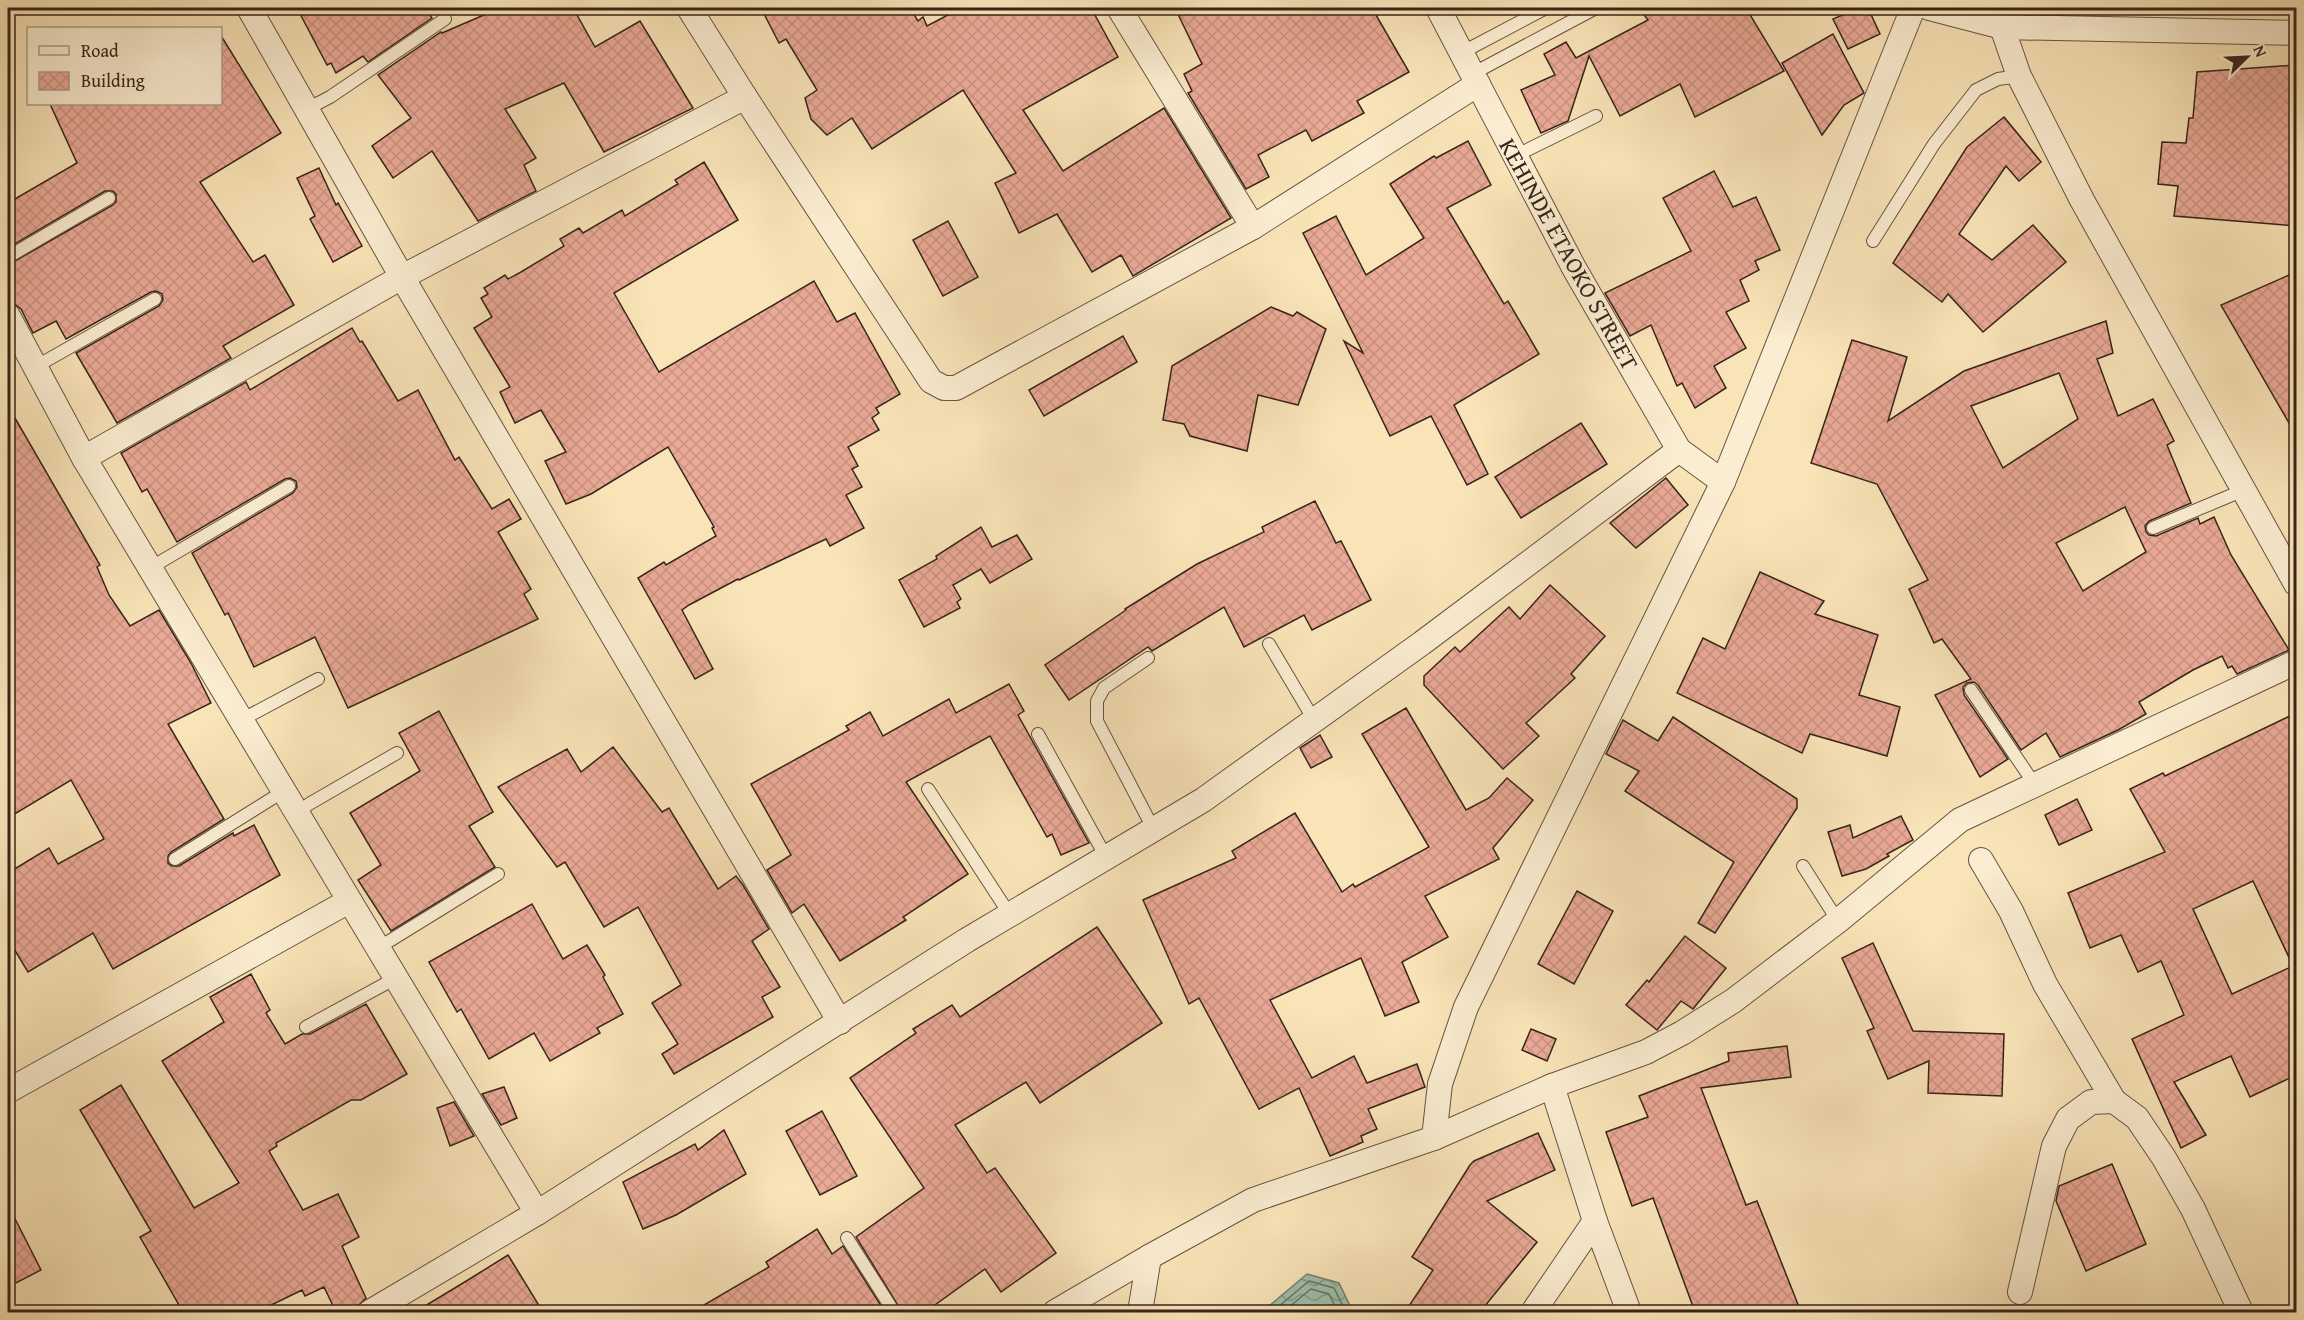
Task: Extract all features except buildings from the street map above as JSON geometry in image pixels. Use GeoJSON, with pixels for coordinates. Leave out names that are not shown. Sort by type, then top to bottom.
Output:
{"type":"FeatureCollection","features":[{"type":"Feature","properties":{"kind":"street"},"geometry":{"type":"LineString","coordinates":[[249,8],[402,277],[840,1022]]}},
{"type":"Feature","properties":{"kind":"street"},"geometry":{"type":"LineString","coordinates":[[689,8],[931,381],[944,388],[956,388],[1253,227],[1470,70]]}},
{"type":"Feature","properties":{"kind":"street"},"geometry":{"type":"LineString","coordinates":[[1119,8],[1253,227]]}},
{"type":"Feature","properties":{"kind":"street","name":"KEHINDE ETAOKO STREET"},"geometry":{"type":"LineString","coordinates":[[1438,8],[1574,268],[1679,450],[1723,482]]}},
{"type":"Feature","properties":{"kind":"street"},"geometry":{"type":"LineString","coordinates":[[1434,1138],[1440,1084],[1466,1006],[1723,482],[1913,8]]}},
{"type":"Feature","properties":{"kind":"street"},"geometry":{"type":"LineString","coordinates":[[1929,8],[2002,27],[2296,33]]}},
{"type":"Feature","properties":{"kind":"street"},"geometry":{"type":"LineString","coordinates":[[2002,27],[2019,76],[2082,200],[2296,584]]}},
{"type":"Feature","properties":{"kind":"street"},"geometry":{"type":"LineString","coordinates":[[84,458],[402,277],[745,97]]}},
{"type":"Feature","properties":{"kind":"street"},"geometry":{"type":"LineString","coordinates":[[8,316],[84,458],[537,1213]]}},
{"type":"Feature","properties":{"kind":"street"},"geometry":{"type":"LineString","coordinates":[[370,1312],[396,1306],[537,1213],[1010,915],[1203,800],[1422,643],[1679,450]]}},
{"type":"Feature","properties":{"kind":"street"},"geometry":{"type":"LineString","coordinates":[[1055,1312],[1253,1200],[1434,1138],[1552,1086],[1646,1052],[1682,1033],[1733,1001],[1838,921],[1960,820],[2296,662]]}},
{"type":"Feature","properties":{"kind":"street"},"geometry":{"type":"LineString","coordinates":[[1981,860],[2011,911],[2045,984],[2114,1101],[2137,1118],[2164,1158],[2193,1209],[2241,1312]]}},
{"type":"Feature","properties":{"kind":"street"},"geometry":{"type":"LineString","coordinates":[[8,1091],[349,901]]}},
{"type":"Feature","properties":{"kind":"street"},"geometry":{"type":"LineString","coordinates":[[1552,1086],[1595,1221],[1629,1312]]}},
{"type":"Feature","properties":{"kind":"street"},"geometry":{"type":"LineString","coordinates":[[2020,1292],[2054,1146],[2068,1119],[2091,1102],[2114,1101]]}},
{"type":"Feature","properties":{"kind":"street"},"geometry":{"type":"LineString","coordinates":[[1533,1312],[1595,1221]]}},
{"type":"Feature","properties":{"kind":"street"},"geometry":{"type":"LineString","coordinates":[[1140,1312],[1149,1257]]}},
{"type":"Feature","properties":{"kind":"lane"},"geometry":{"type":"LineString","coordinates":[[1470,70],[1546,8]]}},
{"type":"Feature","properties":{"kind":"lane"},"geometry":{"type":"LineString","coordinates":[[1470,70],[1596,8]]}},
{"type":"Feature","properties":{"kind":"lane"},"geometry":{"type":"LineString","coordinates":[[307,110],[330,97],[445,19]]}},
{"type":"Feature","properties":{"kind":"lane"},"geometry":{"type":"LineString","coordinates":[[1873,241],[1934,144],[1976,90],[1998,79],[2019,76]]}},
{"type":"Feature","properties":{"kind":"lane"},"geometry":{"type":"LineString","coordinates":[[1515,156],[1596,116]]}},
{"type":"Feature","properties":{"kind":"lane"},"geometry":{"type":"LineString","coordinates":[[8,257],[109,198]]}},
{"type":"Feature","properties":{"kind":"lane"},"geometry":{"type":"LineString","coordinates":[[35,367],[155,299]]}},
{"type":"Feature","properties":{"kind":"lane"},"geometry":{"type":"LineString","coordinates":[[150,568],[289,486]]}},
{"type":"Feature","properties":{"kind":"lane"},"geometry":{"type":"LineString","coordinates":[[2153,528],[2244,490]]}},
{"type":"Feature","properties":{"kind":"lane"},"geometry":{"type":"LineString","coordinates":[[1269,644],[1314,720]]}},
{"type":"Feature","properties":{"kind":"lane"},"geometry":{"type":"LineString","coordinates":[[1148,658],[1104,688],[1097,701],[1097,721],[1154,830]]}},
{"type":"Feature","properties":{"kind":"lane"},"geometry":{"type":"LineString","coordinates":[[241,720],[318,679]]}},
{"type":"Feature","properties":{"kind":"lane"},"geometry":{"type":"LineString","coordinates":[[1971,690],[2035,785]]}},
{"type":"Feature","properties":{"kind":"lane"},"geometry":{"type":"LineString","coordinates":[[1038,734],[1106,857]]}},
{"type":"Feature","properties":{"kind":"lane"},"geometry":{"type":"LineString","coordinates":[[297,813],[397,753]]}},
{"type":"Feature","properties":{"kind":"lane"},"geometry":{"type":"LineString","coordinates":[[928,789],[1010,915]]}},
{"type":"Feature","properties":{"kind":"lane"},"geometry":{"type":"LineString","coordinates":[[175,859],[284,791]]}},
{"type":"Feature","properties":{"kind":"lane"},"geometry":{"type":"LineString","coordinates":[[1803,866],[1838,921]]}},
{"type":"Feature","properties":{"kind":"lane"},"geometry":{"type":"LineString","coordinates":[[378,948],[498,874]]}},
{"type":"Feature","properties":{"kind":"lane"},"geometry":{"type":"LineString","coordinates":[[306,1027],[396,978]]}},
{"type":"Feature","properties":{"kind":"lane"},"geometry":{"type":"LineString","coordinates":[[847,1238],[894,1312]]}},
{"type":"Feature","properties":{"kind":"water"},"geometry":{"type":"Polygon","coordinates":[[[1307,1274],[1339,1283],[1351,1312],[1262,1312],[1307,1274]]]}}]}
